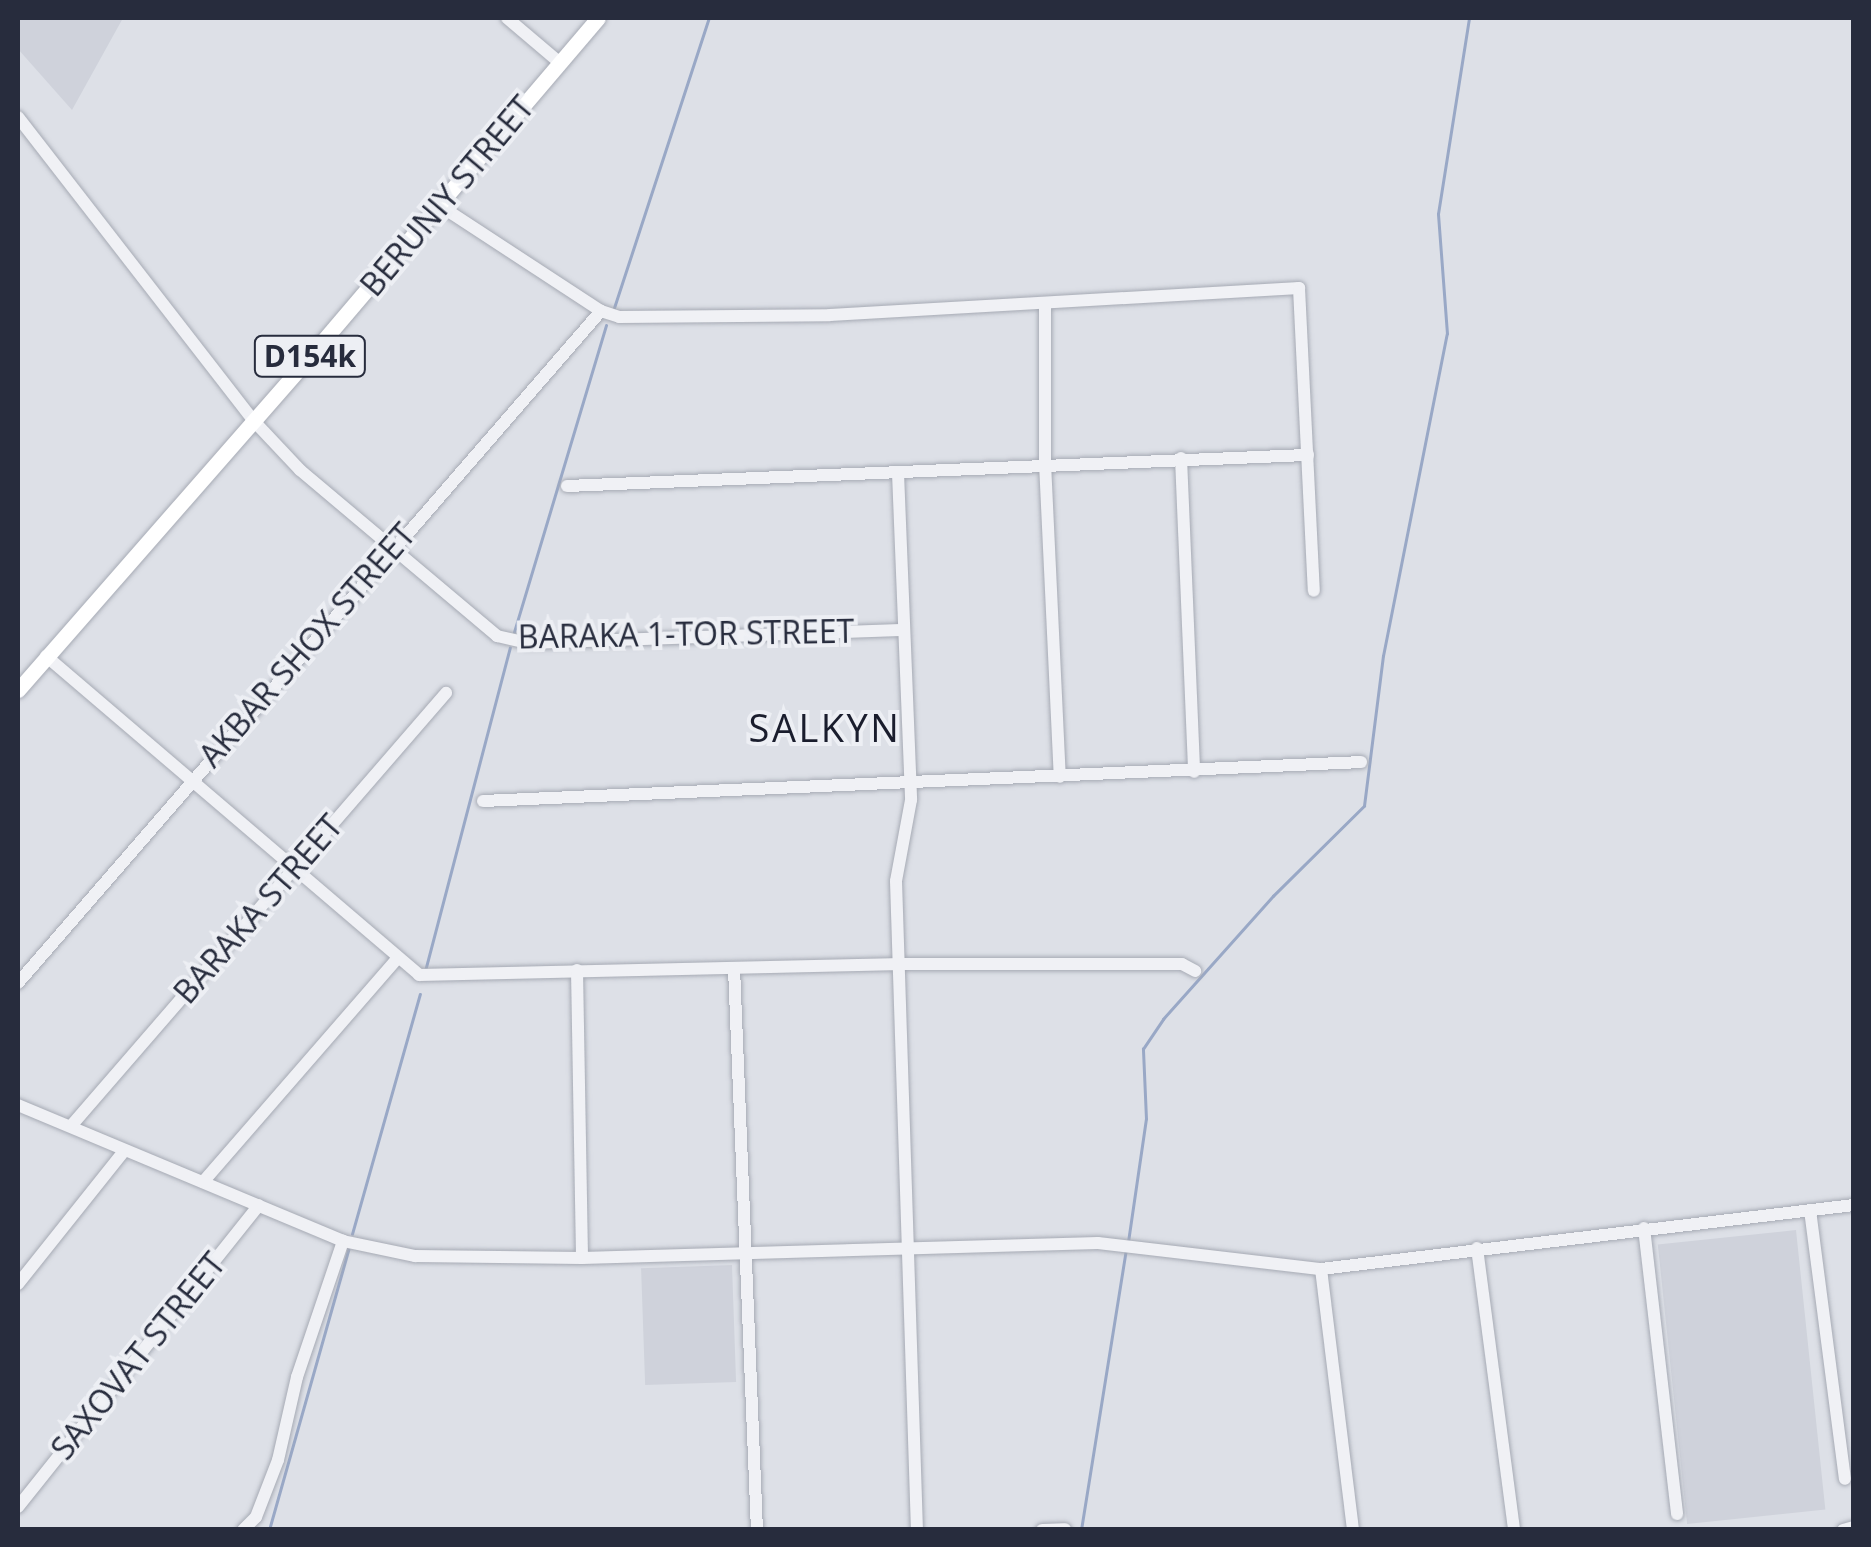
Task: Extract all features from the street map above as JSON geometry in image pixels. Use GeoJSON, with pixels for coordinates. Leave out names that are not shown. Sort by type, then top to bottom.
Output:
{"type":"FeatureCollection","features":[{"type":"Feature","properties":{"kind":"main road","name":"BERUNIY STREET"},"geometry":{"type":"LineString","coordinates":[[18,690],[598,18]]}},
{"type":"Feature","properties":{"kind":"street"},"geometry":{"type":"LineString","coordinates":[[507,18],[560,63]]}},
{"type":"Feature","properties":{"kind":"street","name":"BARAKA 1-TOR STREET"},"geometry":{"type":"LineString","coordinates":[[18,117],[252,418],[300,470],[497,636],[528,643],[902,630]]}},
{"type":"Feature","properties":{"kind":"street"},"geometry":{"type":"LineString","coordinates":[[439,205],[600,311],[619,317],[1045,306],[1299,288],[1314,590]]}},
{"type":"Feature","properties":{"kind":"street"},"geometry":{"type":"LineString","coordinates":[[1045,306],[1045,463],[1060,777]]}},
{"type":"Feature","properties":{"kind":"street","name":"AKBAR SHOX STREET"},"geometry":{"type":"LineString","coordinates":[[18,983],[600,311]]}},
{"type":"Feature","properties":{"kind":"street"},"geometry":{"type":"LineString","coordinates":[[567,486],[1045,463],[1308,455]]}},
{"type":"Feature","properties":{"kind":"street"},"geometry":{"type":"LineString","coordinates":[[1182,458],[1194,772]]}},
{"type":"Feature","properties":{"kind":"street"},"geometry":{"type":"LineString","coordinates":[[898,473],[910,783],[896,881],[902,964],[917,1530]]}},
{"type":"Feature","properties":{"kind":"street"},"geometry":{"type":"LineString","coordinates":[[46,656],[192,778],[396,960],[419,975],[443,978],[576,970],[902,964],[1182,964],[1195,971]]}},
{"type":"Feature","properties":{"kind":"street","name":"BARAKA STREET"},"geometry":{"type":"LineString","coordinates":[[71,1126],[446,693]]}},
{"type":"Feature","properties":{"kind":"street"},"geometry":{"type":"LineString","coordinates":[[483,801],[1361,762]]}},
{"type":"Feature","properties":{"kind":"street"},"geometry":{"type":"LineString","coordinates":[[203,1182],[396,960]]}},
{"type":"Feature","properties":{"kind":"street"},"geometry":{"type":"LineString","coordinates":[[734,968],[757,1530]]}},
{"type":"Feature","properties":{"kind":"street"},"geometry":{"type":"LineString","coordinates":[[576,970],[582,1258]]}},
{"type":"Feature","properties":{"kind":"street"},"geometry":{"type":"LineString","coordinates":[[18,1105],[343,1241],[416,1256],[582,1258],[1110,1244],[1321,1269],[1854,1205]]}},
{"type":"Feature","properties":{"kind":"street"},"geometry":{"type":"LineString","coordinates":[[18,1284],[125,1150]]}},
{"type":"Feature","properties":{"kind":"street","name":"SAXOVAT STREET"},"geometry":{"type":"LineString","coordinates":[[18,1507],[259,1205]]}},
{"type":"Feature","properties":{"kind":"street"},"geometry":{"type":"LineString","coordinates":[[1810,1210],[1845,1479]]}},
{"type":"Feature","properties":{"kind":"street"},"geometry":{"type":"LineString","coordinates":[[1644,1228],[1677,1514]]}},
{"type":"Feature","properties":{"kind":"street"},"geometry":{"type":"LineString","coordinates":[[243,1530],[256,1517],[278,1460],[297,1377],[343,1241]]}},
{"type":"Feature","properties":{"kind":"street"},"geometry":{"type":"LineString","coordinates":[[1477,1248],[1514,1530]]}},
{"type":"Feature","properties":{"kind":"street"},"geometry":{"type":"LineString","coordinates":[[1321,1269],[1353,1530]]}},
{"type":"Feature","properties":{"kind":"street"},"geometry":{"type":"LineString","coordinates":[[1843,1530],[1854,1527]]}},
{"type":"Feature","properties":{"kind":"street"},"geometry":{"type":"LineString","coordinates":[[1042,1530],[1065,1529]]}},
{"type":"Feature","properties":{"kind":"shaded area"},"geometry":{"type":"Polygon","coordinates":[[[18,18],[123,18],[72,110],[18,49],[18,18]]]}},
{"type":"Feature","properties":{"kind":"shaded area"},"geometry":{"type":"Polygon","coordinates":[[[1796,1230],[1825,1509],[1687,1524],[1658,1245],[1796,1230]]]}},
{"type":"Feature","properties":{"kind":"shaded area"},"geometry":{"type":"Polygon","coordinates":[[[732,1265],[736,1382],[645,1385],[641,1268],[732,1265]]]}},
{"type":"Feature","properties":{"kind":"waterway"},"geometry":{"type":"LineString","coordinates":[[614,308],[709,18]]}},
{"type":"Feature","properties":{"kind":"waterway"},"geometry":{"type":"LineString","coordinates":[[1128,1242],[1146,1119],[1143,1049],[1163,1019],[1273,896],[1364,806],[1383,656],[1447,334],[1438,214],[1469,18]]}},
{"type":"Feature","properties":{"kind":"waterway"},"geometry":{"type":"LineString","coordinates":[[514,632],[606,325]]}},
{"type":"Feature","properties":{"kind":"waterway"},"geometry":{"type":"LineString","coordinates":[[425,971],[510,648]]}},
{"type":"Feature","properties":{"kind":"waterway"},"geometry":{"type":"LineString","coordinates":[[352,1234],[420,994]]}},
{"type":"Feature","properties":{"kind":"waterway"},"geometry":{"type":"LineString","coordinates":[[269,1530],[348,1250]]}},
{"type":"Feature","properties":{"kind":"waterway"},"geometry":{"type":"LineString","coordinates":[[1081,1530],[1126,1250]]}},
{"type":"Feature","properties":{"kind":"district","name":"SALKYN"},"geometry":{"type":"Point","coordinates":[825,728]}}]}
